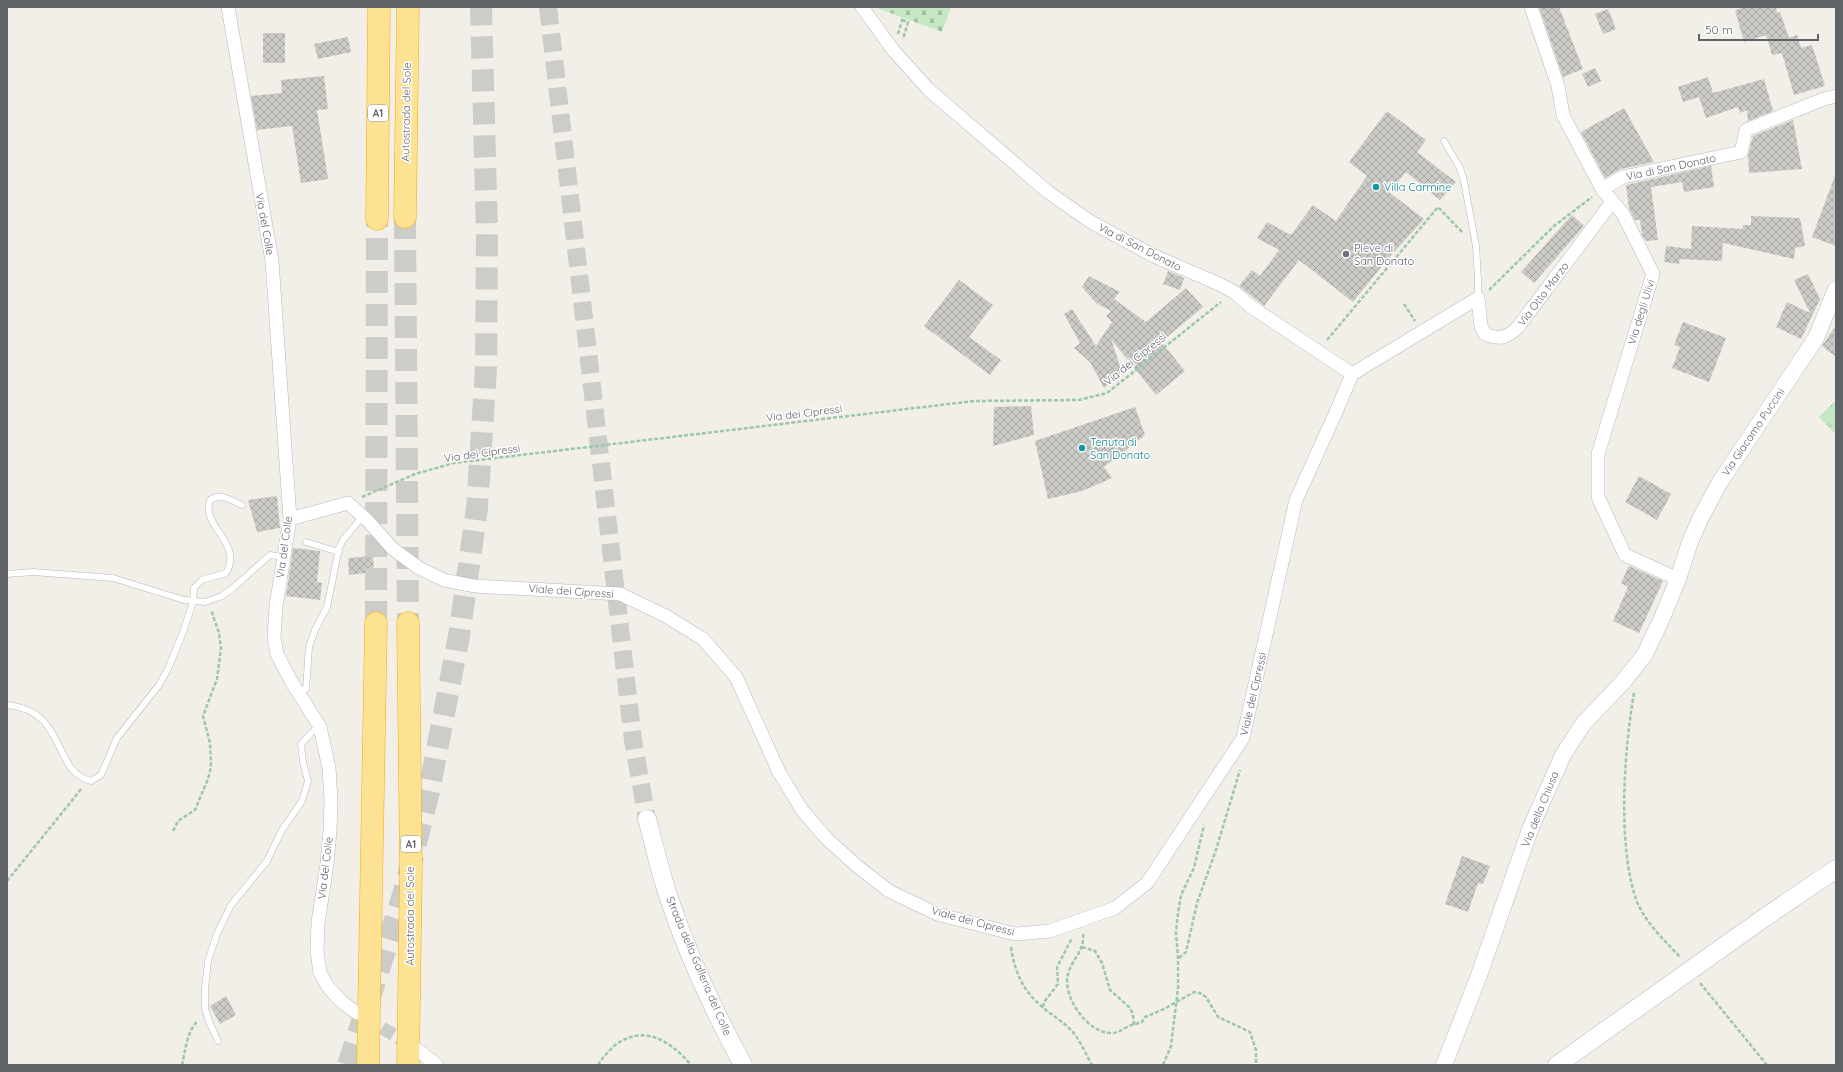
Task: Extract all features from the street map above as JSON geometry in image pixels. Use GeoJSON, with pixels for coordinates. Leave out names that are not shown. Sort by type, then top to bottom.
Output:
{"type":"FeatureCollection","features":[{"type":"Feature","properties":{"kind":"highway","name":"A1"},"geometry":{"type":"LineString","coordinates":[[377,219],[379,7]]}},
{"type":"Feature","properties":{"kind":"highway","name":"Autostrada del Sole"},"geometry":{"type":"LineString","coordinates":[[405,217],[408,7]]}},
{"type":"Feature","properties":{"kind":"highway"},"geometry":{"type":"LineString","coordinates":[[368,1065],[376,623]]}},
{"type":"Feature","properties":{"kind":"highway","name":"Autostrada del Sole"},"geometry":{"type":"LineString","coordinates":[[408,623],[412,1057]]}},
{"type":"Feature","properties":{"kind":"main road","name":"Strada della Galleria del Colle"},"geometry":{"type":"LineString","coordinates":[[647,819],[667,892],[687,945],[715,1009],[743,1065]]}},
{"type":"Feature","properties":{"kind":"main road"},"geometry":{"type":"LineString","coordinates":[[1557,1065],[1749,928],[1836,869]]}},
{"type":"Feature","properties":{"kind":"street","name":"Via del Colle"},"geometry":{"type":"LineString","coordinates":[[228,7],[272,261],[290,519],[276,606],[274,637],[276,654],[298,693],[320,727],[329,768],[331,800],[327,864],[318,924],[317,951],[320,973],[329,988],[342,1002],[357,1013]]}},
{"type":"Feature","properties":{"kind":"street","name":"Via di San Donato"},"geometry":{"type":"LineString","coordinates":[[862,7],[898,54],[929,90],[1070,209],[1154,256],[1234,292],[1250,306],[1352,374]]}},
{"type":"Feature","properties":{"kind":"street","name":"Via degli Ulivi"},"geometry":{"type":"LineString","coordinates":[[1531,7],[1558,86],[1563,115],[1602,189],[1623,214],[1653,274],[1598,454],[1598,497],[1625,555],[1678,579]]}},
{"type":"Feature","properties":{"kind":"street","name":"Via di San Donato"},"geometry":{"type":"LineString","coordinates":[[1602,189],[1623,177],[1742,152],[1746,130],[1824,99],[1836,96]]}},
{"type":"Feature","properties":{"kind":"street","name":"Via Otto Marzo"},"geometry":{"type":"LineString","coordinates":[[1478,298],[1481,326],[1485,334],[1503,338],[1510,335],[1518,328],[1612,202]]}},
{"type":"Feature","properties":{"kind":"street","name":"Via Giacomo Puccini"},"geometry":{"type":"LineString","coordinates":[[1678,579],[1690,542],[1704,511],[1720,482],[1816,338],[1836,289]]}},
{"type":"Feature","properties":{"kind":"street"},"geometry":{"type":"LineString","coordinates":[[1352,374],[1478,298]]}},
{"type":"Feature","properties":{"kind":"street","name":"Viale dei Cipressi"},"geometry":{"type":"LineString","coordinates":[[348,503],[363,516],[393,549],[419,568],[444,580],[474,586],[620,594],[666,616],[703,639],[736,677],[779,772],[802,810],[827,839],[857,866],[889,891],[937,914],[1011,933],[1050,931],[1115,908],[1147,883],[1243,738],[1296,500],[1352,374]]}},
{"type":"Feature","properties":{"kind":"street"},"geometry":{"type":"LineString","coordinates":[[290,519],[348,503]]}},
{"type":"Feature","properties":{"kind":"street","name":"Via della Chiusa"},"geometry":{"type":"LineString","coordinates":[[1444,1065],[1478,978],[1532,827],[1563,755],[1583,724],[1623,682],[1645,654],[1678,579]]}},
{"type":"Feature","properties":{"kind":"street"},"geometry":{"type":"LineString","coordinates":[[412,1057],[437,1065]]}},
{"type":"Feature","properties":{"kind":"lane"},"geometry":{"type":"LineString","coordinates":[[1444,141],[1452,153],[1464,181],[1476,246],[1478,298]]}},
{"type":"Feature","properties":{"kind":"lane"},"geometry":{"type":"LineString","coordinates":[[7,705],[26,708],[39,715],[47,723],[72,771],[82,779],[91,781],[101,776],[117,738],[159,685],[168,669],[193,602],[194,588],[197,584],[226,573],[230,566],[230,548],[211,517],[209,510],[210,500],[216,496],[225,497],[242,506]]}},
{"type":"Feature","properties":{"kind":"lane"},"geometry":{"type":"LineString","coordinates":[[298,693],[306,689],[309,647],[315,630],[327,607],[343,540],[363,516]]}},
{"type":"Feature","properties":{"kind":"lane"},"geometry":{"type":"LineString","coordinates":[[306,542],[339,552]]}},
{"type":"Feature","properties":{"kind":"lane"},"geometry":{"type":"LineString","coordinates":[[7,574],[33,572],[113,578],[193,602],[207,601],[222,596],[270,555],[283,557]]}},
{"type":"Feature","properties":{"kind":"lane"},"geometry":{"type":"LineString","coordinates":[[218,1041],[207,1014],[205,988],[208,961],[217,934],[231,905],[266,861],[282,830],[302,801],[308,781],[303,762],[301,744],[312,731],[320,727]]}},
{"type":"Feature","properties":{"kind":"path"},"geometry":{"type":"LineString","coordinates":[[898,54],[908,22],[902,20]]}},
{"type":"Feature","properties":{"kind":"path"},"geometry":{"type":"LineString","coordinates":[[1478,298],[1490,289],[1554,226],[1602,189]]}},
{"type":"Feature","properties":{"kind":"path"},"geometry":{"type":"LineString","coordinates":[[1318,351],[1438,207],[1476,246]]}},
{"type":"Feature","properties":{"kind":"path","name":"Via dei Cipressi"},"geometry":{"type":"LineString","coordinates":[[348,503],[414,474],[454,463],[974,401],[1079,400],[1107,393],[1234,292]]}},
{"type":"Feature","properties":{"kind":"path"},"geometry":{"type":"LineString","coordinates":[[1404,304],[1423,331]]}},
{"type":"Feature","properties":{"kind":"path"},"geometry":{"type":"LineString","coordinates":[[173,831],[178,821],[195,810],[208,779],[211,767],[210,743],[203,716],[217,679],[221,648],[219,634],[207,601]]}},
{"type":"Feature","properties":{"kind":"path"},"geometry":{"type":"LineString","coordinates":[[1634,690],[1629,723],[1626,763],[1625,832],[1630,874],[1638,903],[1648,922],[1682,960]]}},
{"type":"Feature","properties":{"kind":"path"},"geometry":{"type":"LineString","coordinates":[[1178,958],[1186,952],[1197,903],[1216,850],[1240,771],[1242,753],[1240,742]]}},
{"type":"Feature","properties":{"kind":"path"},"geometry":{"type":"LineString","coordinates":[[7,881],[80,791],[85,780]]}},
{"type":"Feature","properties":{"kind":"path"},"geometry":{"type":"LineString","coordinates":[[1163,1065],[1171,1046],[1176,1002],[1178,958],[1176,932],[1181,895],[1194,868],[1206,814],[1205,811],[1198,806]]}},
{"type":"Feature","properties":{"kind":"path"},"geometry":{"type":"LineString","coordinates":[[1043,1007],[1044,1002],[1058,984],[1057,967],[1071,939],[1076,922]]}},
{"type":"Feature","properties":{"kind":"path"},"geometry":{"type":"LineString","coordinates":[[1076,922],[1084,942],[1068,975],[1068,988],[1070,1000],[1091,1024],[1105,1033],[1120,1032],[1128,1026],[1142,1022],[1144,1017],[1154,1014],[1194,992],[1200,993],[1206,997],[1218,1017],[1250,1032],[1256,1050],[1256,1065]]}},
{"type":"Feature","properties":{"kind":"path"},"geometry":{"type":"LineString","coordinates":[[1011,933],[1013,961],[1029,994],[1070,1029],[1081,1043],[1092,1065]]}},
{"type":"Feature","properties":{"kind":"path"},"geometry":{"type":"LineString","coordinates":[[1082,947],[1095,951],[1102,963],[1110,990],[1129,1007],[1133,1014],[1134,1025]]}},
{"type":"Feature","properties":{"kind":"path"},"geometry":{"type":"LineString","coordinates":[[1700,982],[1767,1065]]}},
{"type":"Feature","properties":{"kind":"path"},"geometry":{"type":"LineString","coordinates":[[182,1065],[194,1024],[207,1014]]}},
{"type":"Feature","properties":{"kind":"path"},"geometry":{"type":"LineString","coordinates":[[598,1065],[608,1052],[622,1040],[636,1036],[651,1036],[666,1041],[680,1052],[691,1065]]}},
{"type":"Feature","properties":{"kind":"green space"},"geometry":{"type":"Polygon","coordinates":[[[874,7],[951,7],[942,32],[874,7]]]}},
{"type":"Feature","properties":{"kind":"green space"},"geometry":{"type":"Polygon","coordinates":[[[1836,400],[1836,435],[1819,417],[1836,400]]]}},
{"type":"Feature","properties":{"kind":"building"},"geometry":{"type":"Polygon","coordinates":[[[1539,7],[1559,7],[1583,69],[1563,77],[1539,7]]]}},
{"type":"Feature","properties":{"kind":"building"},"geometry":{"type":"Polygon","coordinates":[[[1746,7],[1776,7],[1777,13],[1780,12],[1789,38],[1797,35],[1801,48],[1812,45],[1825,86],[1794,95],[1782,53],[1772,55],[1766,35],[1744,42],[1735,10],[1746,7]]]}},
{"type":"Feature","properties":{"kind":"building"},"geometry":{"type":"Polygon","coordinates":[[[1608,9],[1616,29],[1603,34],[1595,14],[1608,9]]]}},
{"type":"Feature","properties":{"kind":"building"},"geometry":{"type":"Polygon","coordinates":[[[263,33],[285,33],[285,63],[263,63],[263,33]]]}},
{"type":"Feature","properties":{"kind":"building"},"geometry":{"type":"Polygon","coordinates":[[[348,37],[351,52],[318,59],[314,44],[348,37]]]}},
{"type":"Feature","properties":{"kind":"building"},"geometry":{"type":"Polygon","coordinates":[[[1595,68],[1601,81],[1588,87],[1582,74],[1595,68]]]}},
{"type":"Feature","properties":{"kind":"building"},"geometry":{"type":"Polygon","coordinates":[[[324,76],[328,109],[317,110],[328,179],[301,183],[292,126],[257,130],[251,96],[282,93],[281,80],[324,76]]]}},
{"type":"Feature","properties":{"kind":"building"},"geometry":{"type":"Polygon","coordinates":[[[1708,77],[1713,93],[1764,79],[1773,111],[1748,121],[1747,110],[1740,113],[1738,107],[1706,118],[1699,97],[1683,102],[1678,87],[1708,77]]]}},
{"type":"Feature","properties":{"kind":"building"},"geometry":{"type":"Polygon","coordinates":[[[1624,108],[1654,162],[1621,169],[1605,178],[1581,132],[1624,108]]]}},
{"type":"Feature","properties":{"kind":"building"},"geometry":{"type":"Polygon","coordinates":[[[1387,111],[1426,140],[1417,152],[1456,182],[1440,200],[1406,172],[1389,192],[1424,219],[1386,261],[1353,302],[1299,260],[1264,306],[1239,286],[1252,270],[1260,276],[1279,250],[1257,238],[1267,222],[1291,235],[1313,205],[1336,221],[1367,176],[1349,162],[1387,111]]]}},
{"type":"Feature","properties":{"kind":"building"},"geometry":{"type":"Polygon","coordinates":[[[1793,120],[1802,169],[1749,173],[1748,155],[1753,136],[1793,120]]]}},
{"type":"Feature","properties":{"kind":"building"},"geometry":{"type":"Polygon","coordinates":[[[1711,166],[1714,187],[1684,192],[1682,182],[1651,187],[1658,240],[1646,241],[1642,235],[1640,220],[1635,220],[1629,209],[1626,185],[1711,166]]]}},
{"type":"Feature","properties":{"kind":"building"},"geometry":{"type":"Polygon","coordinates":[[[1835,176],[1836,177],[1836,246],[1812,237],[1835,176]]]}},
{"type":"Feature","properties":{"kind":"building"},"geometry":{"type":"Polygon","coordinates":[[[1572,215],[1584,226],[1534,283],[1521,272],[1572,215]]]}},
{"type":"Feature","properties":{"kind":"building"},"geometry":{"type":"Polygon","coordinates":[[[1751,216],[1800,218],[1805,246],[1795,248],[1794,259],[1723,243],[1722,261],[1680,259],[1679,264],[1664,262],[1666,246],[1691,249],[1692,226],[1743,229],[1743,225],[1751,225],[1751,216]]]}},
{"type":"Feature","properties":{"kind":"building"},"geometry":{"type":"Polygon","coordinates":[[[1168,271],[1184,278],[1180,290],[1163,284],[1168,271]]]}},
{"type":"Feature","properties":{"kind":"building"},"geometry":{"type":"Polygon","coordinates":[[[1808,274],[1820,299],[1801,339],[1776,327],[1787,302],[1810,313],[1794,280],[1808,274]]]}},
{"type":"Feature","properties":{"kind":"building"},"geometry":{"type":"Polygon","coordinates":[[[1089,276],[1120,292],[1114,299],[1146,322],[1186,288],[1203,307],[1161,342],[1185,371],[1156,395],[1111,339],[1122,372],[1104,388],[1090,362],[1074,348],[1080,343],[1064,314],[1072,309],[1096,346],[1112,322],[1106,316],[1111,311],[1096,303],[1082,287],[1089,276]]]}},
{"type":"Feature","properties":{"kind":"building"},"geometry":{"type":"Polygon","coordinates":[[[959,280],[993,305],[969,337],[1001,360],[990,375],[924,326],[959,280]]]}},
{"type":"Feature","properties":{"kind":"building"},"geometry":{"type":"Polygon","coordinates":[[[1683,322],[1726,338],[1709,382],[1672,368],[1680,347],[1674,345],[1683,322]]]}},
{"type":"Feature","properties":{"kind":"building"},"geometry":{"type":"Polygon","coordinates":[[[1836,325],[1836,357],[1822,346],[1836,325]]]}},
{"type":"Feature","properties":{"kind":"building"},"geometry":{"type":"Polygon","coordinates":[[[1031,406],[1034,435],[993,446],[994,407],[1031,406]]]}},
{"type":"Feature","properties":{"kind":"building","name":"Tenuta di San Donato"},"geometry":{"type":"Polygon","coordinates":[[[1135,407],[1145,435],[1104,467],[1112,478],[1082,491],[1048,499],[1035,441],[1135,407]]]}},
{"type":"Feature","properties":{"kind":"building"},"geometry":{"type":"Polygon","coordinates":[[[1639,476],[1671,494],[1657,520],[1625,502],[1639,476]]]}},
{"type":"Feature","properties":{"kind":"building"},"geometry":{"type":"Polygon","coordinates":[[[277,496],[280,528],[257,532],[248,500],[277,496]]]}},
{"type":"Feature","properties":{"kind":"building"},"geometry":{"type":"Polygon","coordinates":[[[293,548],[320,551],[317,582],[322,583],[320,600],[286,596],[293,548]]]}},
{"type":"Feature","properties":{"kind":"building"},"geometry":{"type":"Polygon","coordinates":[[[373,556],[374,572],[349,575],[348,558],[373,556]]]}},
{"type":"Feature","properties":{"kind":"building"},"geometry":{"type":"Polygon","coordinates":[[[1629,566],[1663,581],[1639,633],[1613,621],[1628,587],[1621,583],[1629,566]]]}},
{"type":"Feature","properties":{"kind":"building"},"geometry":{"type":"Polygon","coordinates":[[[1462,856],[1490,866],[1483,884],[1478,883],[1468,912],[1445,904],[1462,856]]]}},
{"type":"Feature","properties":{"kind":"building"},"geometry":{"type":"Polygon","coordinates":[[[226,996],[236,1015],[220,1024],[210,1006],[226,996]]]}},
{"type":"Feature","properties":{"kind":"tunnel"},"geometry":{"type":"LineString","coordinates":[[348,1065],[404,892],[429,791],[459,636],[477,508],[486,369],[487,234],[481,7]]}},
{"type":"Feature","properties":{"kind":"tunnel"},"geometry":{"type":"LineString","coordinates":[[548,7],[633,740],[647,819]]}},
{"type":"Feature","properties":{"kind":"tunnel"},"geometry":{"type":"LineString","coordinates":[[405,217],[408,623]]}},
{"type":"Feature","properties":{"kind":"tunnel"},"geometry":{"type":"LineString","coordinates":[[376,623],[377,219]]}},
{"type":"Feature","properties":{"kind":"tunnel"},"geometry":{"type":"LineString","coordinates":[[366,1018],[412,1046]]}},
{"type":"Feature","properties":{"kind":"place","name":"Villa Carmine"},"geometry":{"type":"Point","coordinates":[1376,187]}},
{"type":"Feature","properties":{"kind":"place","name":"Pieve di San Donato"},"geometry":{"type":"Point","coordinates":[1346,254]}},
{"type":"Feature","properties":{"kind":"place","name":"Tenuta di San Donato"},"geometry":{"type":"Point","coordinates":[1082,448]}}]}
